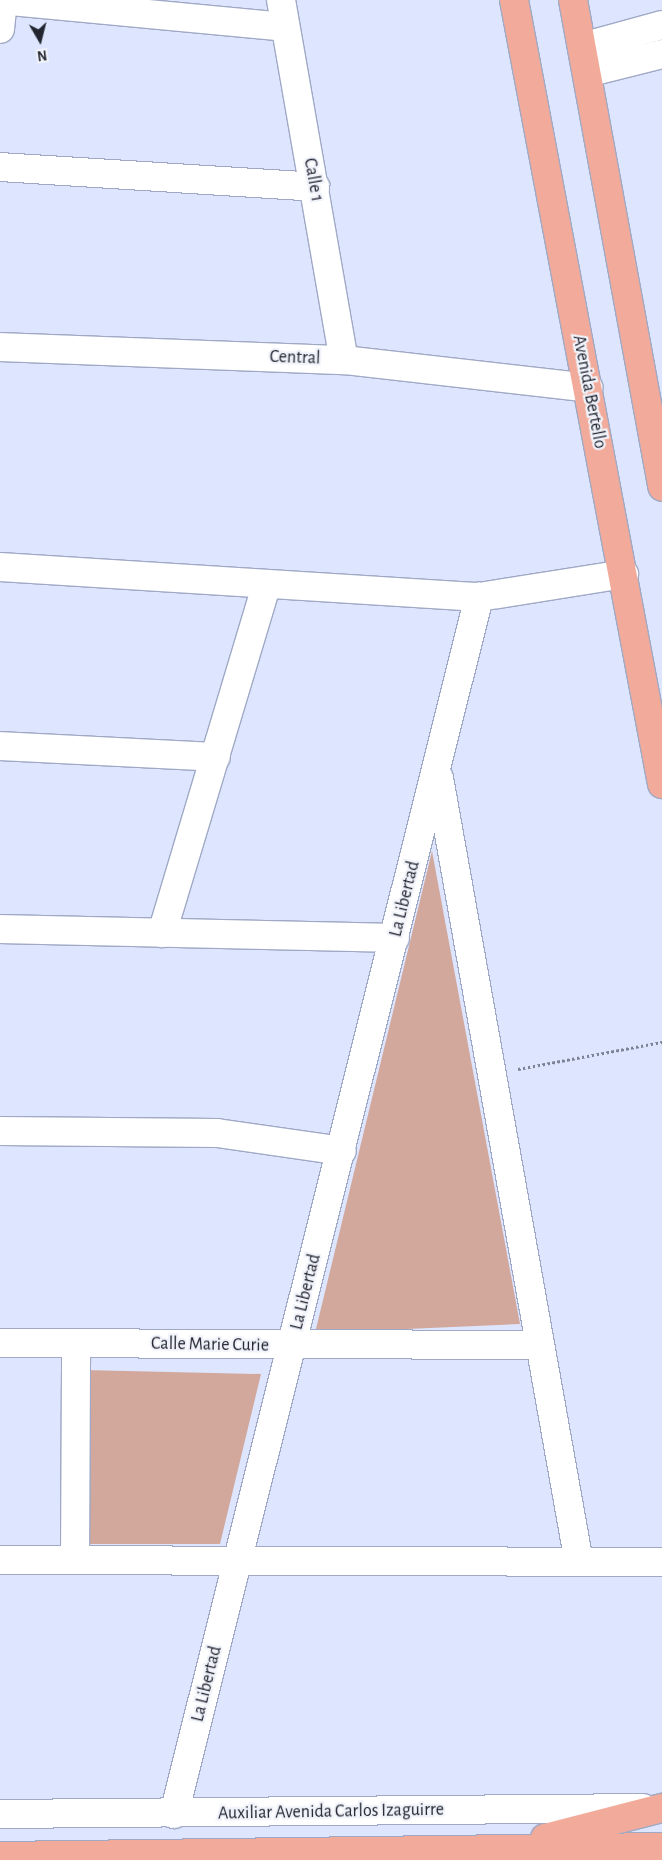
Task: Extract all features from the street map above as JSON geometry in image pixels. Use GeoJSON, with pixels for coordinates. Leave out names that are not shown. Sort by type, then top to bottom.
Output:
{"type":"FeatureCollection","features":[{"type":"Feature","properties":{"kind":"main road","name":"Avenida Bertello"},"geometry":{"type":"LineString","coordinates":[[514,0],[624,574],[662,784]]}},
{"type":"Feature","properties":{"kind":"main road"},"geometry":{"type":"LineString","coordinates":[[573,0],[662,487]]}},
{"type":"Feature","properties":{"kind":"main road"},"geometry":{"type":"LineString","coordinates":[[503,1849],[662,1808]]}},
{"type":"Feature","properties":{"kind":"main road"},"geometry":{"type":"LineString","coordinates":[[0,1856],[662,1847]]}},
{"type":"Feature","properties":{"kind":"street"},"geometry":{"type":"LineString","coordinates":[[0,29],[2,0],[285,27]]}},
{"type":"Feature","properties":{"kind":"street","name":"Calle 1"},"geometry":{"type":"LineString","coordinates":[[281,0],[344,360]]}},
{"type":"Feature","properties":{"kind":"street"},"geometry":{"type":"LineString","coordinates":[[582,47],[662,25]]}},
{"type":"Feature","properties":{"kind":"street"},"geometry":{"type":"LineString","coordinates":[[587,73],[662,54]]}},
{"type":"Feature","properties":{"kind":"street"},"geometry":{"type":"LineString","coordinates":[[0,167],[315,187]]}},
{"type":"Feature","properties":{"kind":"street","name":"Central"},"geometry":{"type":"LineString","coordinates":[[0,347],[344,360],[588,388]]}},
{"type":"Feature","properties":{"kind":"street"},"geometry":{"type":"LineString","coordinates":[[0,567],[479,597],[624,574]]}},
{"type":"Feature","properties":{"kind":"street"},"geometry":{"type":"LineString","coordinates":[[162,933],[267,584]]}},
{"type":"Feature","properties":{"kind":"street","name":"La Libertad"},"geometry":{"type":"LineString","coordinates":[[174,1814],[438,769],[479,597]]}},
{"type":"Feature","properties":{"kind":"street"},"geometry":{"type":"LineString","coordinates":[[0,746],[216,757]]}},
{"type":"Feature","properties":{"kind":"street"},"geometry":{"type":"LineString","coordinates":[[438,769],[579,1562]]}},
{"type":"Feature","properties":{"kind":"street"},"geometry":{"type":"LineString","coordinates":[[0,929],[395,938]]}},
{"type":"Feature","properties":{"kind":"street"},"geometry":{"type":"LineString","coordinates":[[0,1131],[217,1134],[342,1151]]}},
{"type":"Feature","properties":{"kind":"street","name":"Calle Marie Curie"},"geometry":{"type":"LineString","coordinates":[[0,1344],[540,1345]]}},
{"type":"Feature","properties":{"kind":"street"},"geometry":{"type":"LineString","coordinates":[[76,1344],[76,1560]]}},
{"type":"Feature","properties":{"kind":"street"},"geometry":{"type":"LineString","coordinates":[[0,1560],[662,1562]]}},
{"type":"Feature","properties":{"kind":"street","name":"Auxiliar Avenida Carlos Izaguirre"},"geometry":{"type":"LineString","coordinates":[[0,1814],[174,1814],[662,1808]]}},
{"type":"Feature","properties":{"kind":"path"},"geometry":{"type":"LineString","coordinates":[[492,1074],[662,1042]]}},
{"type":"Feature","properties":{"kind":"shaded area"},"geometry":{"type":"Polygon","coordinates":[[[432,851],[520,1324],[315,1333],[432,851]]]}},
{"type":"Feature","properties":{"kind":"shaded area"},"geometry":{"type":"Polygon","coordinates":[[[83,1370],[261,1374],[220,1544],[80,1544],[83,1370]]]}}]}
